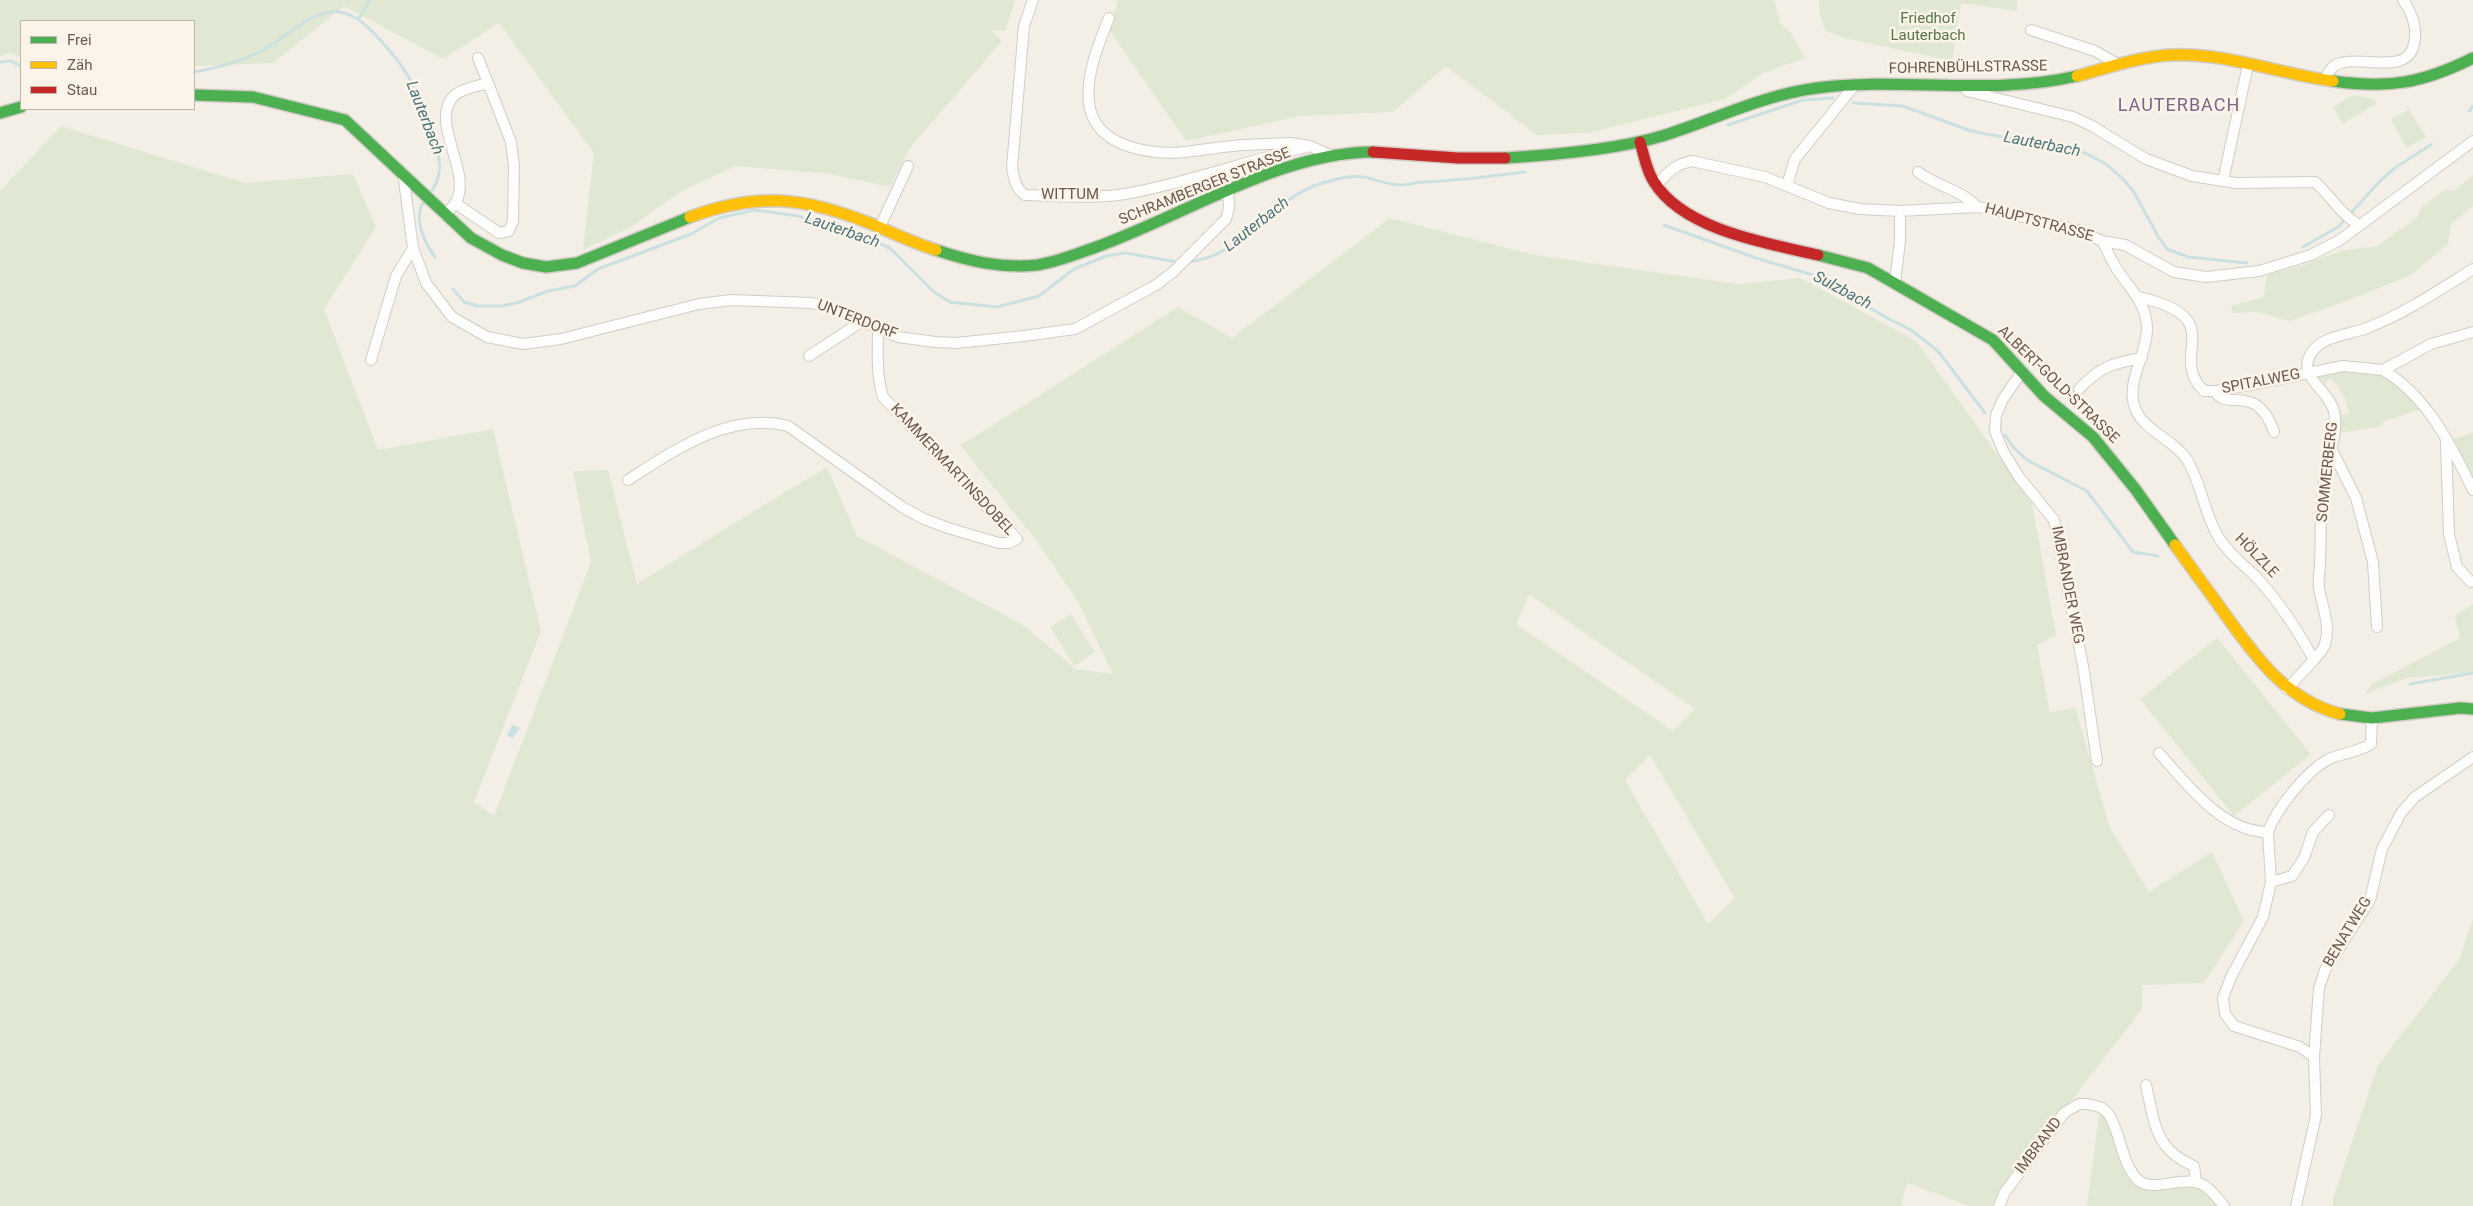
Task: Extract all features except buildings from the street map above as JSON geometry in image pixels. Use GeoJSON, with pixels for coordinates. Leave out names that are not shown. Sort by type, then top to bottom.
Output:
{"type":"FeatureCollection","features":[{"type":"Feature","properties":{"kind":"main road","name":"FOHRENBÜHLSTRASSE"},"geometry":{"type":"LineString","coordinates":[[1640,142],[1785,95],[1814,88],[2043,83],[2146,57],[2178,54],[2368,86],[2411,84],[2440,75],[2473,58]]}},
{"type":"Feature","properties":{"kind":"main road","name":"SCHRAMBERGER STRASSE"},"geometry":{"type":"LineString","coordinates":[[195,95],[232,95],[260,98],[346,120],[470,238],[494,253],[522,264],[560,267],[585,261],[711,208],[734,202],[764,199],[808,203],[880,227],[958,258],[989,264],[1032,265],[1064,259],[1292,166],[1331,156],[1368,152],[1456,158],[1504,158],[1640,142]]}},
{"type":"Feature","properties":{"kind":"main road"},"geometry":{"type":"LineString","coordinates":[[0,113],[20,107]]}},
{"type":"Feature","properties":{"kind":"main road","name":"ALBERT-GOLD-STRASSE"},"geometry":{"type":"LineString","coordinates":[[1640,142],[1646,163],[1656,186],[1681,208],[1719,229],[1782,248],[1848,261],[1868,268],[1983,333],[1998,346],[2044,396],[2093,437],[2136,490],[2258,660],[2287,689]]}},
{"type":"Feature","properties":{"kind":"main road"},"geometry":{"type":"LineString","coordinates":[[2287,689],[2307,702],[2338,714],[2372,718],[2460,708],[2473,709]]}},
{"type":"Feature","properties":{"kind":"street","name":"WITTUM"},"geometry":{"type":"LineString","coordinates":[[1033,0],[1024,26],[1012,167],[1014,182],[1018,190],[1025,195],[1122,194],[1184,181],[1262,157],[1310,146]]}},
{"type":"Feature","properties":{"kind":"street"},"geometry":{"type":"LineString","coordinates":[[2325,79],[2330,68],[2343,62],[2390,63],[2403,59],[2409,54],[2413,48],[2416,34],[2410,12],[2403,0]]}},
{"type":"Feature","properties":{"kind":"street"},"geometry":{"type":"LineString","coordinates":[[1109,18],[1090,72],[1089,92],[1092,118],[1098,129],[1110,140],[1123,146],[1157,153],[1290,143],[1310,146],[1331,156]]}},
{"type":"Feature","properties":{"kind":"street"},"geometry":{"type":"LineString","coordinates":[[2031,30],[2095,51],[2119,65]]}},
{"type":"Feature","properties":{"kind":"street"},"geometry":{"type":"LineString","coordinates":[[455,203],[499,233],[509,231],[513,221],[514,165],[510,142],[478,58]]}},
{"type":"Feature","properties":{"kind":"street"},"geometry":{"type":"LineString","coordinates":[[2223,181],[2248,65]]}},
{"type":"Feature","properties":{"kind":"street"},"geometry":{"type":"LineString","coordinates":[[446,215],[458,198],[461,181],[447,125],[448,104],[456,93],[488,82]]}},
{"type":"Feature","properties":{"kind":"street"},"geometry":{"type":"LineString","coordinates":[[1787,185],[1795,160],[1854,86]]}},
{"type":"Feature","properties":{"kind":"street"},"geometry":{"type":"LineString","coordinates":[[1947,86],[2073,117],[2153,162],[2192,176],[2251,184],[2315,182],[2354,223]]}},
{"type":"Feature","properties":{"kind":"street","name":"HAUPTSTRASSE"},"geometry":{"type":"LineString","coordinates":[[1656,186],[1670,170],[1692,160],[1765,177],[1829,203],[1860,209],[1900,211],[1977,207],[2078,230],[2102,240],[2125,244],[2174,272],[2190,276],[2221,276],[2259,271],[2311,255],[2340,240],[2354,223],[2473,141]]}},
{"type":"Feature","properties":{"kind":"street"},"geometry":{"type":"LineString","coordinates":[[880,227],[908,166]]}},
{"type":"Feature","properties":{"kind":"street","name":"UNTERDORF"},"geometry":{"type":"LineString","coordinates":[[402,172],[414,248],[426,282],[452,317],[487,337],[523,344],[561,339],[699,304],[720,301],[811,303],[830,307],[878,329],[912,340],[956,343],[1075,328],[1150,289],[1176,269],[1226,219],[1229,208],[1228,192]]}},
{"type":"Feature","properties":{"kind":"street"},"geometry":{"type":"LineString","coordinates":[[1918,172],[1928,180],[1970,199],[1977,207]]}},
{"type":"Feature","properties":{"kind":"street"},"geometry":{"type":"LineString","coordinates":[[1896,283],[1900,241],[1900,211]]}},
{"type":"Feature","properties":{"kind":"street","name":"HÖLZLE"},"geometry":{"type":"LineString","coordinates":[[2102,240],[2114,265],[2138,297],[2147,327],[2142,358],[2132,394],[2135,409],[2144,423],[2178,447],[2187,461],[2218,537],[2228,551],[2255,575],[2284,609],[2314,660]]}},
{"type":"Feature","properties":{"kind":"street"},"geometry":{"type":"LineString","coordinates":[[370,360],[396,276],[414,248]]}},
{"type":"Feature","properties":{"kind":"street"},"geometry":{"type":"LineString","coordinates":[[2308,373],[2308,362],[2311,353],[2318,345],[2330,339],[2367,328],[2394,316],[2473,269]]}},
{"type":"Feature","properties":{"kind":"street","name":"SPITALWEG"},"geometry":{"type":"LineString","coordinates":[[2138,297],[2170,305],[2187,317],[2191,327],[2193,375],[2197,384],[2204,390],[2215,391],[2343,366],[2383,370]]}},
{"type":"Feature","properties":{"kind":"street"},"geometry":{"type":"LineString","coordinates":[[809,356],[861,322]]}},
{"type":"Feature","properties":{"kind":"street","name":"KAMMERMARTINSDOBEL"},"geometry":{"type":"LineString","coordinates":[[628,480],[682,445],[714,432],[749,423],[774,422],[788,426],[902,507],[924,519],[999,543],[1017,539],[883,397],[879,385],[877,367],[878,329]]}},
{"type":"Feature","properties":{"kind":"street"},"geometry":{"type":"LineString","coordinates":[[2383,370],[2431,344],[2473,332]]}},
{"type":"Feature","properties":{"kind":"street"},"geometry":{"type":"LineString","coordinates":[[2079,389],[2105,366],[2142,358]]}},
{"type":"Feature","properties":{"kind":"street"},"geometry":{"type":"LineString","coordinates":[[2383,370],[2399,379],[2427,409],[2473,490]]}},
{"type":"Feature","properties":{"kind":"street","name":"IMBRANDER WEG"},"geometry":{"type":"LineString","coordinates":[[2021,373],[2003,399],[1996,415],[1995,431],[2002,451],[2019,477],[2054,520],[2083,666],[2096,761]]}},
{"type":"Feature","properties":{"kind":"street","name":"SOMMERBERG"},"geometry":{"type":"LineString","coordinates":[[2308,373],[2328,398],[2334,410],[2335,425],[2333,452],[2324,480],[2319,585],[2327,628],[2325,645],[2314,660]]}},
{"type":"Feature","properties":{"kind":"street","name":"SPITALWEG"},"geometry":{"type":"LineString","coordinates":[[2215,391],[2217,396],[2224,401],[2243,400],[2257,404],[2269,417],[2274,432]]}},
{"type":"Feature","properties":{"kind":"street"},"geometry":{"type":"LineString","coordinates":[[2446,441],[2449,534],[2456,567],[2471,582]]}},
{"type":"Feature","properties":{"kind":"street"},"geometry":{"type":"LineString","coordinates":[[2333,452],[2356,498],[2373,562],[2377,627]]}},
{"type":"Feature","properties":{"kind":"street"},"geometry":{"type":"LineString","coordinates":[[2287,689],[2314,660]]}},
{"type":"Feature","properties":{"kind":"street"},"geometry":{"type":"LineString","coordinates":[[2314,1058],[2300,1048],[2234,1026],[2225,1014],[2223,998],[2231,977],[2263,917],[2271,882],[2268,832],[2273,817],[2315,768],[2329,759],[2359,752],[2371,744],[2372,718]]}},
{"type":"Feature","properties":{"kind":"street"},"geometry":{"type":"LineString","coordinates":[[2159,753],[2190,788],[2218,813],[2243,828],[2254,832],[2268,832]]}},
{"type":"Feature","properties":{"kind":"street","name":"BENATWEG"},"geometry":{"type":"LineString","coordinates":[[2296,1206],[2316,1115],[2314,1058],[2319,988],[2325,970],[2370,900],[2382,849],[2401,813],[2415,797],[2473,757]]}},
{"type":"Feature","properties":{"kind":"street"},"geometry":{"type":"LineString","coordinates":[[2271,882],[2292,876],[2304,858],[2313,832],[2328,815]]}},
{"type":"Feature","properties":{"kind":"street"},"geometry":{"type":"LineString","coordinates":[[2146,1085],[2158,1134],[2168,1152],[2194,1166],[2196,1182],[2213,1191],[2224,1206]]}},
{"type":"Feature","properties":{"kind":"street","name":"IMBRAND"},"geometry":{"type":"LineString","coordinates":[[1999,1206],[2005,1192],[2058,1118],[2079,1104],[2093,1104],[2108,1113],[2131,1172],[2140,1182],[2149,1185],[2178,1181],[2196,1182]]}},
{"type":"Feature","properties":{"kind":"green space"},"geometry":{"type":"Polygon","coordinates":[[[0,0],[1015,1],[1005,31],[991,30],[1002,41],[909,149],[890,187],[830,174],[735,166],[680,192],[631,227],[583,250],[594,153],[499,23],[443,59],[344,6],[273,63],[195,66],[195,20],[20,20],[20,57],[9,53],[0,56],[0,0]]]}},
{"type":"Feature","properties":{"kind":"green space"},"geometry":{"type":"Polygon","coordinates":[[[1118,0],[1774,0],[1780,23],[1791,33],[1805,58],[1763,73],[1725,99],[1588,133],[1537,135],[1446,66],[1393,112],[1300,116],[1186,141],[1110,31],[1118,0]]]}},
{"type":"Feature","properties":{"kind":"green space","name":"Friedhof Lauterbach"},"geometry":{"type":"Polygon","coordinates":[[[1819,0],[2017,0],[2017,11],[1961,3],[1952,61],[1845,38],[1825,31],[1820,15],[1819,0]]]}},
{"type":"Feature","properties":{"kind":"green space"},"geometry":{"type":"Polygon","coordinates":[[[2353,95],[2374,99],[2376,104],[2343,124],[2333,107],[2353,95]]]}},
{"type":"Feature","properties":{"kind":"green space"},"geometry":{"type":"Polygon","coordinates":[[[2409,109],[2426,137],[2407,148],[2391,120],[2409,109]]]}},
{"type":"Feature","properties":{"kind":"green space"},"geometry":{"type":"Polygon","coordinates":[[[61,126],[245,183],[353,174],[376,227],[324,309],[378,450],[493,429],[541,631],[474,802],[494,816],[591,562],[573,471],[608,470],[637,584],[827,467],[857,536],[1023,625],[1076,669],[1113,674],[1077,600],[1036,540],[960,445],[1178,307],[1232,338],[1390,218],[1534,255],[1738,284],[1800,278],[1916,341],[2032,503],[2056,635],[2037,645],[2050,713],[2075,707],[2110,828],[2149,892],[2212,852],[2244,921],[2204,983],[2142,985],[2142,1009],[2058,1118],[1999,1206],[1970,1206],[1907,1183],[1901,1206],[0,1206],[0,191],[61,126]],[[1530,595],[1516,624],[1673,731],[1695,709],[1530,595]],[[1650,755],[1625,780],[1708,924],[1735,898],[1650,755]]]}},
{"type":"Feature","properties":{"kind":"green space"},"geometry":{"type":"Polygon","coordinates":[[[2473,175],[2473,206],[2451,224],[2448,244],[2411,275],[2347,301],[2289,321],[2257,312],[2232,313],[2231,306],[2264,297],[2267,275],[2304,265],[2340,251],[2377,246],[2418,217],[2421,208],[2444,190],[2454,191],[2473,175]]]}},
{"type":"Feature","properties":{"kind":"green space"},"geometry":{"type":"Polygon","coordinates":[[[2347,370],[2385,374],[2422,409],[2382,422],[2383,426],[2341,433],[2341,415],[2349,413],[2345,398],[2330,378],[2324,384],[2319,378],[2323,374],[2347,370]]]}},
{"type":"Feature","properties":{"kind":"green space"},"geometry":{"type":"Polygon","coordinates":[[[2473,433],[2473,490],[2446,441],[2473,433]]]}},
{"type":"Feature","properties":{"kind":"green space"},"geometry":{"type":"Polygon","coordinates":[[[2473,604],[2473,672],[2407,678],[2365,694],[2372,684],[2460,638],[2455,616],[2473,604]]]}},
{"type":"Feature","properties":{"kind":"green space"},"geometry":{"type":"Polygon","coordinates":[[[1071,614],[1095,652],[1074,666],[1050,627],[1071,614]]]}},
{"type":"Feature","properties":{"kind":"green space"},"geometry":{"type":"Polygon","coordinates":[[[2217,638],[2311,754],[2234,816],[2140,699],[2217,638]]]}},
{"type":"Feature","properties":{"kind":"green space"},"geometry":{"type":"Polygon","coordinates":[[[2473,919],[2473,1206],[2333,1206],[2333,1198],[2378,1065],[2459,960],[2473,919]]]}},
{"type":"Feature","properties":{"kind":"green space"},"geometry":{"type":"Polygon","coordinates":[[[2100,1107],[2140,1181],[2196,1181],[2224,1206],[2087,1206],[2100,1107]]]}},
{"type":"Feature","properties":{"kind":"shaded area"},"geometry":{"type":"Polygon","coordinates":[[[512,725],[520,728],[513,738],[507,736],[512,725]]]}},
{"type":"Feature","properties":{"kind":"waterway"},"geometry":{"type":"LineString","coordinates":[[359,18],[370,0]]}},
{"type":"Feature","properties":{"kind":"waterway","name":"Lauterbach"},"geometry":{"type":"LineString","coordinates":[[195,72],[230,63],[257,53],[319,15],[339,12],[352,16],[367,27],[388,49],[407,74],[417,92],[438,153],[439,173],[430,193]]}},
{"type":"Feature","properties":{"kind":"waterway","name":"Lauterbach"},"geometry":{"type":"LineString","coordinates":[[0,62],[11,61],[20,66]]}},
{"type":"Feature","properties":{"kind":"waterway","name":"Lauterbach"},"geometry":{"type":"LineString","coordinates":[[1728,125],[1803,100],[1833,98]]}},
{"type":"Feature","properties":{"kind":"waterway","name":"Lauterbach"},"geometry":{"type":"LineString","coordinates":[[1853,103],[1903,106],[1971,131],[2085,153],[2106,164],[2123,179],[2134,192],[2167,249],[2188,257],[2247,263]]}},
{"type":"Feature","properties":{"kind":"waterway","name":"Lauterbach"},"geometry":{"type":"LineString","coordinates":[[2469,111],[2473,106]]}},
{"type":"Feature","properties":{"kind":"waterway","name":"Lauterbach"},"geometry":{"type":"LineString","coordinates":[[2303,247],[2338,227],[2381,180],[2396,167],[2432,144]]}},
{"type":"Feature","properties":{"kind":"waterway","name":"Lauterbach"},"geometry":{"type":"LineString","coordinates":[[1187,262],[1207,258],[1224,250],[1240,240],[1301,192],[1330,181],[1347,177],[1358,177],[1403,185],[1525,172]]}},
{"type":"Feature","properties":{"kind":"waterway","name":"Lauterbach"},"geometry":{"type":"LineString","coordinates":[[425,200],[420,214],[421,229],[435,257]]}},
{"type":"Feature","properties":{"kind":"waterway","name":"Lauterbach"},"geometry":{"type":"LineString","coordinates":[[453,289],[464,302],[478,306],[501,306],[517,303],[548,291],[575,286],[598,269],[691,234],[719,218],[755,210],[798,216],[859,235],[890,248],[934,292],[950,302],[997,307],[1039,296],[1074,269],[1106,256],[1125,253],[1178,262]]}},
{"type":"Feature","properties":{"kind":"waterway","name":"Sulzbach"},"geometry":{"type":"LineString","coordinates":[[1664,225],[1756,258],[1823,278],[1885,317],[1911,330],[1938,351],[1985,413]]}},
{"type":"Feature","properties":{"kind":"waterway","name":"Sulzbach"},"geometry":{"type":"LineString","coordinates":[[2005,435],[2014,448],[2027,460],[2087,491],[2133,552],[2158,556]]}},
{"type":"Feature","properties":{"kind":"waterway","name":"Sulzbach"},"geometry":{"type":"LineString","coordinates":[[2410,684],[2473,673]]}},
{"type":"Feature","properties":{"kind":"traffic: fast"},"geometry":{"type":"LineString","coordinates":[[2333,81],[2371,84],[2405,82],[2438,73],[2473,58]]}},
{"type":"Feature","properties":{"kind":"traffic: fast"},"geometry":{"type":"LineString","coordinates":[[1505,158],[1584,151],[1644,141],[1681,130],[1757,102],[1797,91],[1817,88],[1882,84],[2012,85],[2045,82],[2077,76]]}},
{"type":"Feature","properties":{"kind":"traffic: fast"},"geometry":{"type":"LineString","coordinates":[[195,95],[253,97],[345,120],[471,238],[502,255],[523,263],[546,267],[577,263],[690,217]]}},
{"type":"Feature","properties":{"kind":"traffic: fast"},"geometry":{"type":"LineString","coordinates":[[0,113],[20,107]]}},
{"type":"Feature","properties":{"kind":"traffic: fast"},"geometry":{"type":"LineString","coordinates":[[936,250],[973,261],[998,265],[1024,266],[1045,264],[1061,260],[1132,233],[1234,187],[1303,162],[1338,155],[1373,152]]}},
{"type":"Feature","properties":{"kind":"traffic: fast"},"geometry":{"type":"LineString","coordinates":[[1818,255],[1868,268],[1993,340],[2044,396],[2093,437],[2136,490],[2175,545]]}},
{"type":"Feature","properties":{"kind":"traffic: fast"},"geometry":{"type":"LineString","coordinates":[[2340,714],[2372,718],[2460,708],[2473,709]]}},
{"type":"Feature","properties":{"kind":"traffic: slow"},"geometry":{"type":"LineString","coordinates":[[2077,76],[2146,58],[2191,55],[2232,60],[2333,81]]}},
{"type":"Feature","properties":{"kind":"traffic: slow"},"geometry":{"type":"LineString","coordinates":[[690,217],[714,209],[759,201],[801,203],[845,214],[936,250]]}},
{"type":"Feature","properties":{"kind":"traffic: slow"},"geometry":{"type":"LineString","coordinates":[[2175,545],[2238,633],[2275,676],[2304,699],[2321,708],[2340,714]]}},
{"type":"Feature","properties":{"kind":"traffic: jam"},"geometry":{"type":"LineString","coordinates":[[1640,142],[1647,167],[1654,182],[1668,198],[1685,212],[1705,223],[1728,232],[1818,255]]}},
{"type":"Feature","properties":{"kind":"traffic: jam"},"geometry":{"type":"LineString","coordinates":[[1373,152],[1458,158],[1505,158]]}},
{"type":"Feature","properties":{"kind":"district","name":"LAUTERBACH"},"geometry":{"type":"Point","coordinates":[2179,106]}}]}
